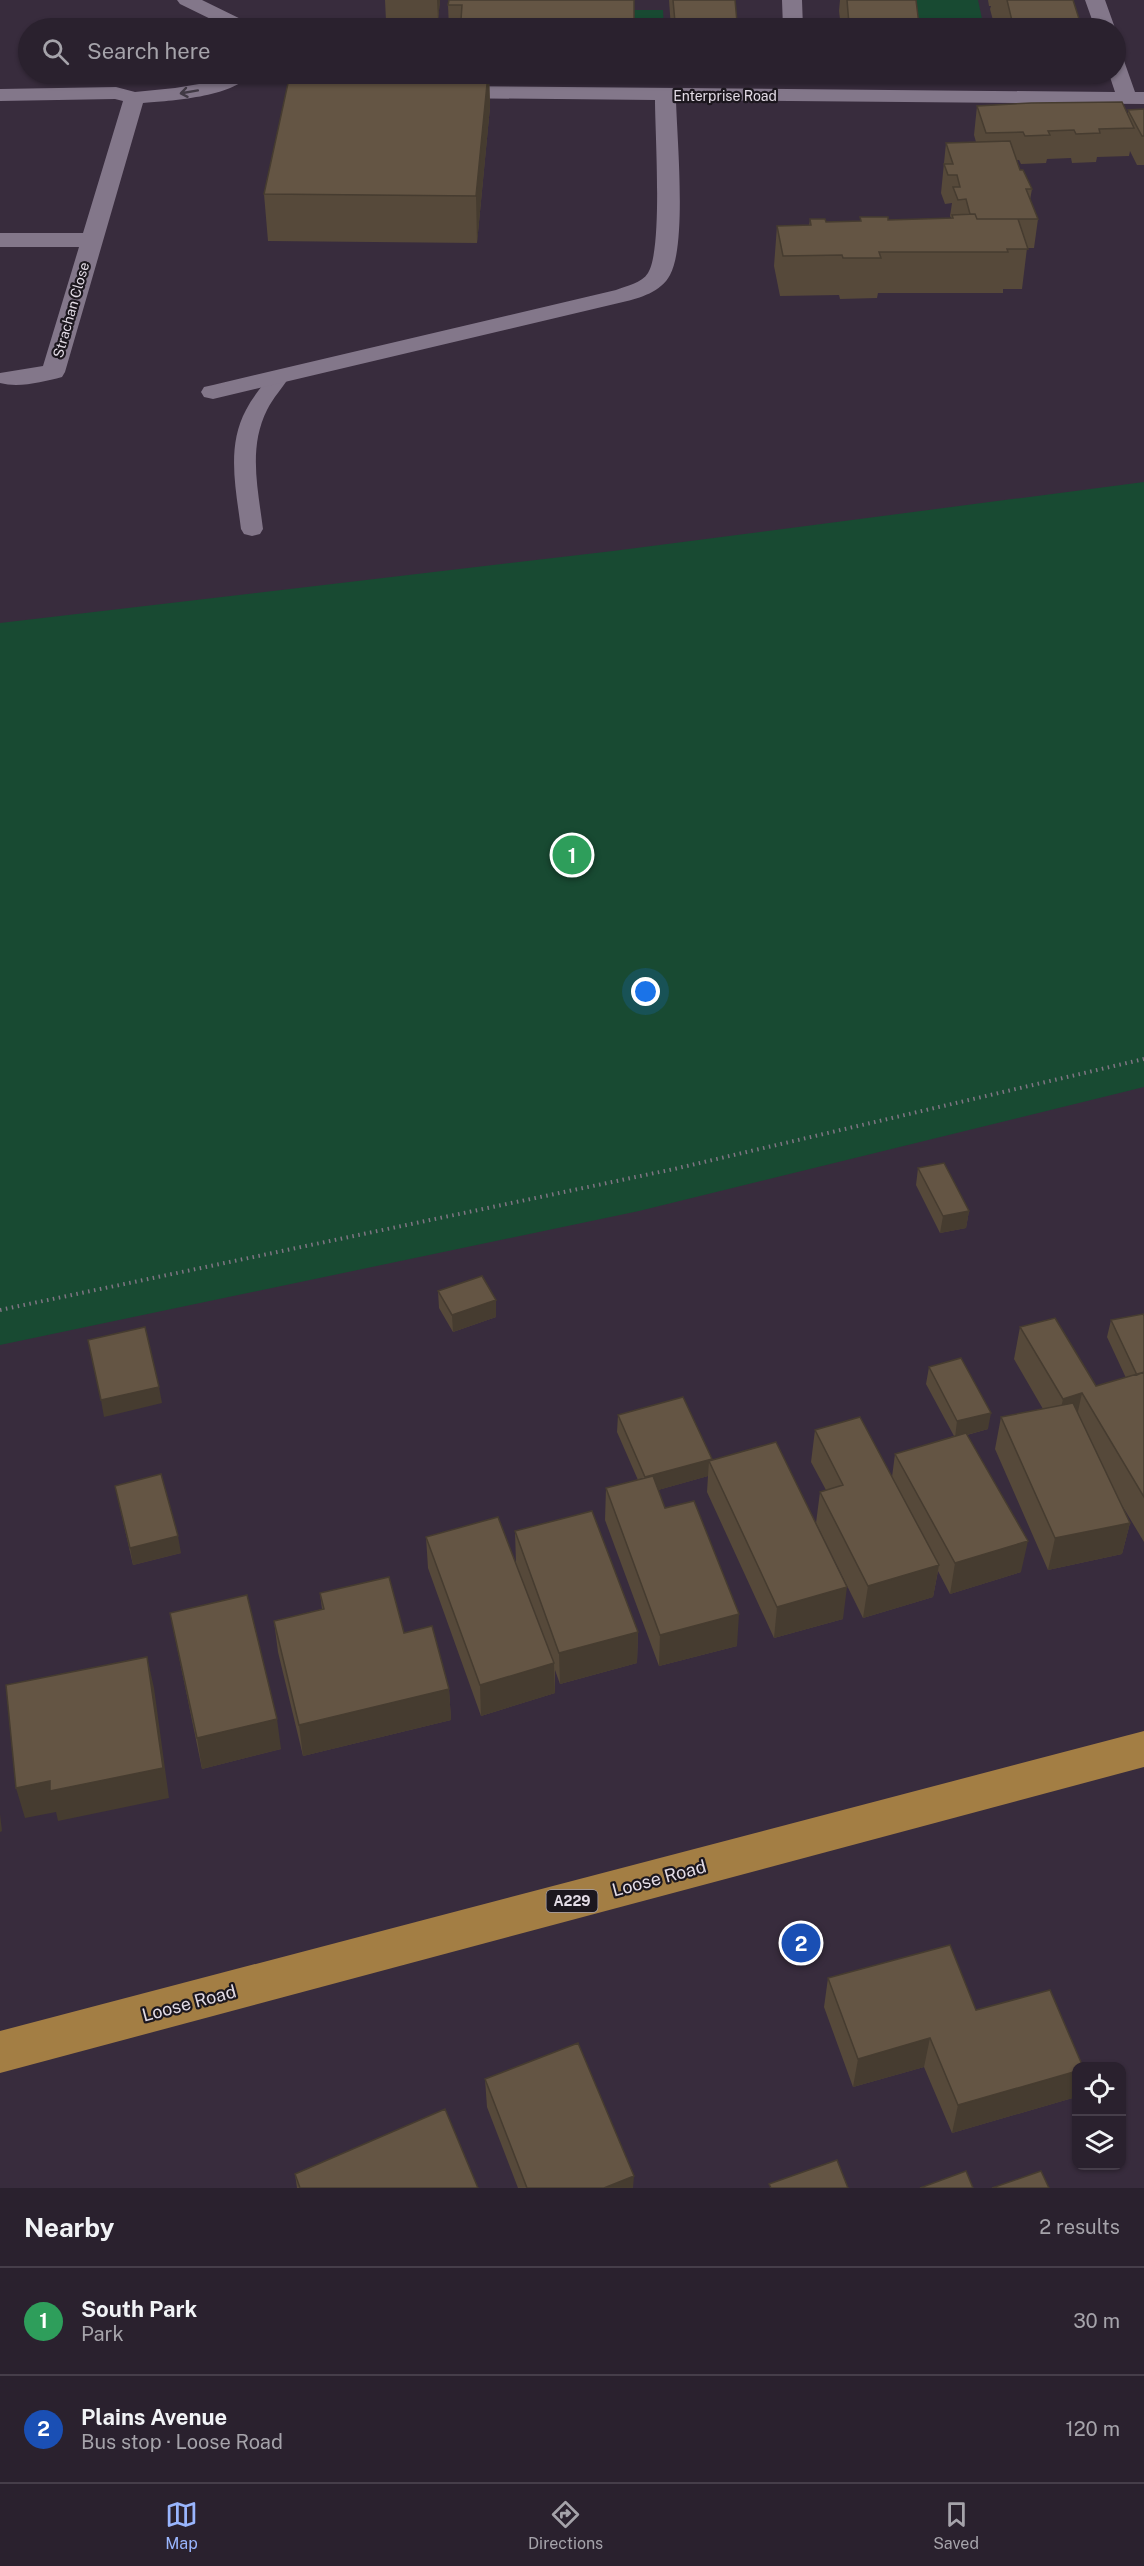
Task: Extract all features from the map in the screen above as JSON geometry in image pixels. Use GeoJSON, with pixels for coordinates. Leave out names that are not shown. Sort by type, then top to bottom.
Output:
{"type":"FeatureCollection","features":[{"type":"Feature","properties":{"kind":"highway","name":"Loose Road"},"geometry":{"type":"LineString","coordinates":[[0,2052],[1144,1749]]}},
{"type":"Feature","properties":{"kind":"street"},"geometry":{"type":"LineString","coordinates":[[187,0],[224,18]]}},
{"type":"Feature","properties":{"kind":"street"},"geometry":{"type":"LineString","coordinates":[[792,0],[793,18]]}},
{"type":"Feature","properties":{"kind":"street"},"geometry":{"type":"LineString","coordinates":[[1095,0],[1101,18]]}},
{"type":"Feature","properties":{"kind":"street"},"geometry":{"type":"LineString","coordinates":[[1126,80],[1136,98]]}},
{"type":"Feature","properties":{"kind":"street"},"geometry":{"type":"LineString","coordinates":[[134,98],[154,84]]}},
{"type":"Feature","properties":{"kind":"street"},"geometry":{"type":"LineString","coordinates":[[0,95],[116,93],[134,98],[190,93],[220,84]]}},
{"type":"Feature","properties":{"kind":"street"},"geometry":{"type":"LineString","coordinates":[[795,84],[796,96]]}},
{"type":"Feature","properties":{"kind":"street","name":"Enterprise Road"},"geometry":{"type":"LineString","coordinates":[[423,90],[665,95],[1136,98]]}},
{"type":"Feature","properties":{"kind":"street"},"geometry":{"type":"LineString","coordinates":[[213,392],[623,295],[650,285],[665,265],[667,237],[665,95]]}},
{"type":"Feature","properties":{"kind":"street","name":"Strachan Close"},"geometry":{"type":"LineString","coordinates":[[9,378],[53,372],[134,98]]}},
{"type":"Feature","properties":{"kind":"street","name":"Strachan Close"},"geometry":{"type":"LineString","coordinates":[[0,240],[92,240]]}},
{"type":"Feature","properties":{"kind":"lane"},"geometry":{"type":"LineString","coordinates":[[252,530],[243,454],[246,433],[254,413],[280,376]]}},
{"type":"Feature","properties":{"kind":"path"},"geometry":{"type":"LineString","coordinates":[[0,1310],[674,1169],[1144,1059]]}},
{"type":"Feature","properties":{"kind":"green space"},"geometry":{"type":"Polygon","coordinates":[[[913,0],[978,0],[982,18],[916,18],[913,0]]]}},
{"type":"Feature","properties":{"kind":"green space"},"geometry":{"type":"Polygon","coordinates":[[[621,10],[663,10],[663,18],[621,18],[621,10]]]}},
{"type":"Feature","properties":{"kind":"green space"},"geometry":{"type":"Polygon","coordinates":[[[1144,482],[1144,1087],[639,1211],[0,1345],[0,623],[613,551],[1144,482]]]}},
{"type":"Feature","properties":{"kind":"building"},"geometry":{"type":"Polygon","coordinates":[[[449,0],[634,0],[634,18],[461,18],[462,5],[448,5],[449,0]]]}},
{"type":"Feature","properties":{"kind":"building"},"geometry":{"type":"Polygon","coordinates":[[[673,0],[735,0],[737,18],[675,18],[673,0]]]}},
{"type":"Feature","properties":{"kind":"building"},"geometry":{"type":"Polygon","coordinates":[[[847,0],[916,0],[918,18],[848,18],[847,0]]]}},
{"type":"Feature","properties":{"kind":"building"},"geometry":{"type":"Polygon","coordinates":[[[1007,0],[1073,0],[1079,18],[1011,18],[1007,0]]]}},
{"type":"Feature","properties":{"kind":"building"},"geometry":{"type":"Polygon","coordinates":[[[288,84],[487,84],[476,196],[264,194],[288,84]]]}},
{"type":"Feature","properties":{"kind":"building"},"geometry":{"type":"Polygon","coordinates":[[[1122,102],[1134,128],[1099,129],[1100,133],[1076,134],[1074,130],[1048,131],[1050,135],[1025,136],[1023,132],[986,133],[977,106],[1031,103],[1122,102]]]}},
{"type":"Feature","properties":{"kind":"building"},"geometry":{"type":"Polygon","coordinates":[[[1144,109],[1144,136],[1142,136],[1128,110],[1144,109]]]}},
{"type":"Feature","properties":{"kind":"building"},"geometry":{"type":"Polygon","coordinates":[[[1010,141],[1020,170],[1023,170],[1032,189],[1026,189],[1038,219],[977,219],[975,214],[970,214],[966,199],[958,200],[953,187],[960,187],[957,175],[948,175],[944,164],[953,164],[946,143],[1010,141]]]}},
{"type":"Feature","properties":{"kind":"building"},"geometry":{"type":"Polygon","coordinates":[[[975,214],[977,219],[1018,219],[1028,249],[1007,249],[1008,252],[879,252],[881,258],[843,258],[842,255],[783,256],[777,226],[811,225],[810,219],[825,219],[826,222],[861,221],[860,217],[888,217],[888,220],[953,218],[952,215],[975,214]]]}},
{"type":"Feature","properties":{"kind":"building"},"geometry":{"type":"Polygon","coordinates":[[[944,1163],[969,1211],[943,1216],[918,1168],[944,1163]]]}},
{"type":"Feature","properties":{"kind":"building"},"geometry":{"type":"Polygon","coordinates":[[[482,1276],[496,1300],[452,1315],[438,1291],[482,1276]]]}},
{"type":"Feature","properties":{"kind":"building"},"geometry":{"type":"Polygon","coordinates":[[[1143,1314],[1144,1372],[1137,1375],[1111,1320],[1143,1314]]]}},
{"type":"Feature","properties":{"kind":"building"},"geometry":{"type":"Polygon","coordinates":[[[1055,1318],[1096,1386],[1144,1372],[1144,1497],[1082,1393],[1063,1399],[1020,1327],[1055,1318]]]}},
{"type":"Feature","properties":{"kind":"building"},"geometry":{"type":"Polygon","coordinates":[[[145,1327],[159,1387],[101,1400],[88,1340],[145,1327]]]}},
{"type":"Feature","properties":{"kind":"building"},"geometry":{"type":"Polygon","coordinates":[[[961,1358],[991,1413],[957,1421],[929,1367],[961,1358]]]}},
{"type":"Feature","properties":{"kind":"building"},"geometry":{"type":"Polygon","coordinates":[[[683,1397],[712,1459],[645,1477],[618,1415],[683,1397]]]}},
{"type":"Feature","properties":{"kind":"building"},"geometry":{"type":"Polygon","coordinates":[[[1073,1403],[1130,1523],[1055,1538],[1001,1417],[1073,1403]]]}},
{"type":"Feature","properties":{"kind":"building"},"geometry":{"type":"Polygon","coordinates":[[[860,1417],[939,1565],[868,1586],[820,1492],[843,1485],[815,1430],[860,1417]]]}},
{"type":"Feature","properties":{"kind":"building"},"geometry":{"type":"Polygon","coordinates":[[[966,1433],[1028,1541],[955,1563],[895,1454],[966,1433]]]}},
{"type":"Feature","properties":{"kind":"building"},"geometry":{"type":"Polygon","coordinates":[[[776,1442],[847,1587],[777,1607],[709,1461],[776,1442]]]}},
{"type":"Feature","properties":{"kind":"building"},"geometry":{"type":"Polygon","coordinates":[[[161,1474],[178,1536],[130,1548],[115,1486],[161,1474]]]}},
{"type":"Feature","properties":{"kind":"building"},"geometry":{"type":"Polygon","coordinates":[[[653,1476],[665,1508],[694,1501],[739,1614],[660,1635],[606,1488],[653,1476]]]}},
{"type":"Feature","properties":{"kind":"building"},"geometry":{"type":"Polygon","coordinates":[[[592,1511],[638,1632],[559,1653],[515,1531],[592,1511]]]}},
{"type":"Feature","properties":{"kind":"building"},"geometry":{"type":"Polygon","coordinates":[[[498,1517],[554,1663],[480,1685],[426,1537],[498,1517]]]}},
{"type":"Feature","properties":{"kind":"building"},"geometry":{"type":"Polygon","coordinates":[[[389,1577],[404,1633],[432,1626],[449,1689],[299,1725],[274,1621],[324,1609],[320,1593],[389,1577]]]}},
{"type":"Feature","properties":{"kind":"building"},"geometry":{"type":"Polygon","coordinates":[[[247,1595],[277,1719],[197,1738],[170,1613],[247,1595]]]}},
{"type":"Feature","properties":{"kind":"building"},"geometry":{"type":"Polygon","coordinates":[[[147,1657],[163,1768],[50,1791],[50,1781],[16,1788],[6,1685],[147,1657]]]}},
{"type":"Feature","properties":{"kind":"building"},"geometry":{"type":"Polygon","coordinates":[[[950,1945],[976,2010],[1050,1990],[1081,2062],[1072,2062],[1072,2072],[958,2105],[930,2038],[858,2059],[828,1978],[950,1945]]]}},
{"type":"Feature","properties":{"kind":"building"},"geometry":{"type":"Polygon","coordinates":[[[578,2043],[634,2176],[604,2188],[527,2188],[485,2079],[578,2043]]]}},
{"type":"Feature","properties":{"kind":"building"},"geometry":{"type":"Polygon","coordinates":[[[445,2109],[478,2188],[300,2188],[295,2174],[445,2109]]]}},
{"type":"Feature","properties":{"kind":"building"},"geometry":{"type":"Polygon","coordinates":[[[837,2160],[848,2188],[771,2188],[769,2184],[837,2160]]]}},
{"type":"Feature","properties":{"kind":"building"},"geometry":{"type":"Polygon","coordinates":[[[966,2171],[973,2188],[920,2188],[966,2171]]]}},
{"type":"Feature","properties":{"kind":"building"},"geometry":{"type":"Polygon","coordinates":[[[1041,2171],[1049,2188],[992,2188],[1041,2171]]]}},
{"type":"Feature","properties":{"kind":"place","name":"South Park"},"geometry":{"type":"Point","coordinates":[572,855]}},
{"type":"Feature","properties":{"kind":"place","name":"Plains Avenue"},"geometry":{"type":"Point","coordinates":[801,1943]}}]}
